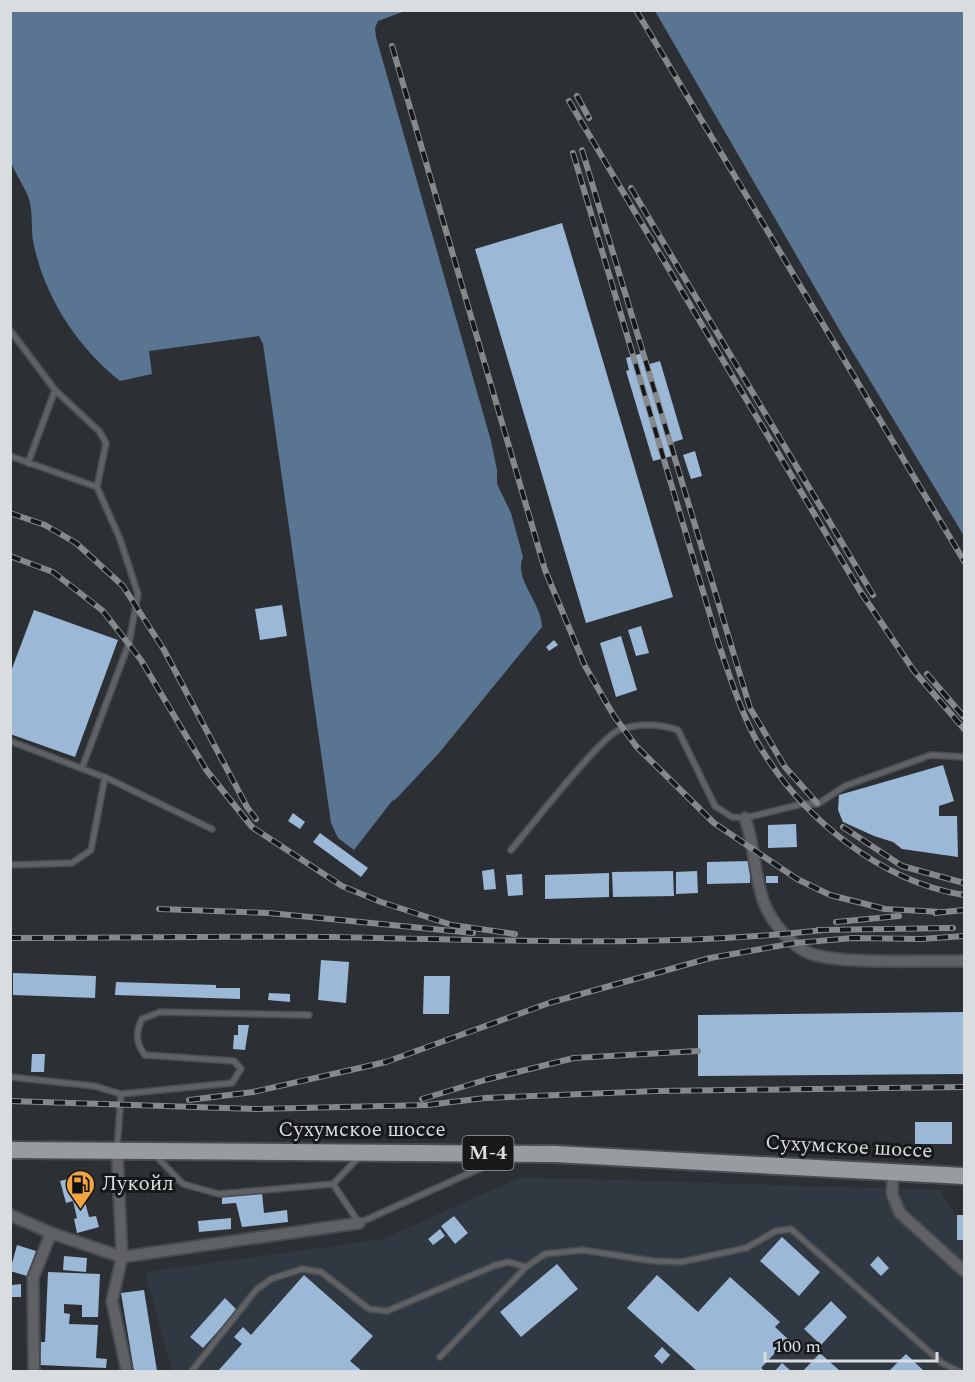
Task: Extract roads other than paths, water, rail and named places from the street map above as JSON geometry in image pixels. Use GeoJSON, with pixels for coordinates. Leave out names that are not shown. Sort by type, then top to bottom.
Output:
{"type":"FeatureCollection","features":[{"type":"Feature","properties":{"kind":"highway","name":"Сухумское шоссе"},"geometry":{"type":"LineString","coordinates":[[10,1150],[515,1153],[964,1176]]}},
{"type":"Feature","properties":{"kind":"street"},"geometry":{"type":"LineString","coordinates":[[745,818],[753,842],[760,889],[765,905],[787,937],[809,953],[841,958],[964,961]]}},
{"type":"Feature","properties":{"kind":"street"},"geometry":{"type":"LineString","coordinates":[[117,1151],[122,1257],[112,1301],[127,1371]]}},
{"type":"Feature","properties":{"kind":"street"},"geometry":{"type":"LineString","coordinates":[[894,1172],[892,1194],[900,1213],[964,1272]]}},
{"type":"Feature","properties":{"kind":"street"},"geometry":{"type":"LineString","coordinates":[[10,1215],[51,1233],[122,1257],[359,1222]]}},
{"type":"Feature","properties":{"kind":"street"},"geometry":{"type":"LineString","coordinates":[[34,1371],[33,1278],[51,1233]]}},
{"type":"Feature","properties":{"kind":"lane"},"geometry":{"type":"LineString","coordinates":[[11,332],[55,390],[99,431],[106,443],[97,487],[120,539],[138,594],[129,644],[82,768]]}},
{"type":"Feature","properties":{"kind":"lane"},"geometry":{"type":"LineString","coordinates":[[27,463],[55,390]]}},
{"type":"Feature","properties":{"kind":"lane"},"geometry":{"type":"LineString","coordinates":[[10,456],[97,487]]}},
{"type":"Feature","properties":{"kind":"lane"},"geometry":{"type":"LineString","coordinates":[[511,850],[596,750],[617,730],[658,723],[678,730],[715,806],[732,817],[745,818],[802,804],[818,804],[845,786],[931,755],[964,757]]}},
{"type":"Feature","properties":{"kind":"lane"},"geometry":{"type":"LineString","coordinates":[[10,741],[105,777],[212,829]]}},
{"type":"Feature","properties":{"kind":"lane"},"geometry":{"type":"LineString","coordinates":[[10,865],[72,863],[91,850],[105,777]]}},
{"type":"Feature","properties":{"kind":"lane"},"geometry":{"type":"LineString","coordinates":[[10,1077],[94,1086],[121,1095],[232,1083],[240,1069],[234,1061],[145,1055],[138,1046],[137,1029],[142,1019],[160,1012],[309,1015]]}},
{"type":"Feature","properties":{"kind":"lane"},"geometry":{"type":"LineString","coordinates":[[117,1151],[121,1095]]}},
{"type":"Feature","properties":{"kind":"lane"},"geometry":{"type":"LineString","coordinates":[[152,1151],[183,1184],[219,1194],[333,1184],[363,1152]]}},
{"type":"Feature","properties":{"kind":"lane"},"geometry":{"type":"LineString","coordinates":[[333,1184],[359,1222],[515,1153]]}},
{"type":"Feature","properties":{"kind":"lane"},"geometry":{"type":"LineString","coordinates":[[440,1357],[526,1267],[545,1254],[583,1250],[653,1261],[681,1262],[746,1248],[776,1231],[791,1229],[942,1363],[960,1371]]}},
{"type":"Feature","properties":{"kind":"lane"},"geometry":{"type":"LineString","coordinates":[[191,1371],[256,1290],[271,1279],[302,1269],[321,1272],[369,1309],[387,1311],[496,1264],[509,1262],[526,1267]]}},
{"type":"Feature","properties":{"kind":"water"},"geometry":{"type":"Polygon","coordinates":[[[11,10],[405,11],[378,21],[375,28],[376,37],[491,441],[497,470],[497,484],[511,513],[523,557],[522,574],[538,609],[542,627],[439,753],[392,801],[354,850],[338,838],[331,823],[263,344],[259,336],[149,351],[152,374],[120,381],[89,352],[76,336],[45,281],[33,241],[29,199],[11,162],[11,10]]]}},
{"type":"Feature","properties":{"kind":"water"},"geometry":{"type":"Polygon","coordinates":[[[655,11],[964,11],[964,536],[843,336],[655,11]]]}},
{"type":"Feature","properties":{"kind":"railway"},"geometry":{"type":"LineString","coordinates":[[636,10],[964,561]]}},
{"type":"Feature","properties":{"kind":"railway"},"geometry":{"type":"LineString","coordinates":[[392,46],[545,570],[585,666],[614,716],[636,746],[714,823],[797,879],[830,895],[885,909],[942,912]]}},
{"type":"Feature","properties":{"kind":"railway"},"geometry":{"type":"LineString","coordinates":[[577,96],[589,118]]}},
{"type":"Feature","properties":{"kind":"railway"},"geometry":{"type":"LineString","coordinates":[[569,101],[860,591],[914,671],[964,729]]}},
{"type":"Feature","properties":{"kind":"railway"},"geometry":{"type":"LineString","coordinates":[[582,150],[750,708],[785,767],[817,803]]}},
{"type":"Feature","properties":{"kind":"railway"},"geometry":{"type":"LineString","coordinates":[[573,153],[718,642],[736,695],[759,745],[776,772],[797,797],[820,821],[846,842],[874,861],[903,876],[933,888],[964,895]]}},
{"type":"Feature","properties":{"kind":"railway"},"geometry":{"type":"LineString","coordinates":[[631,188],[873,595]]}},
{"type":"Feature","properties":{"kind":"railway"},"geometry":{"type":"LineString","coordinates":[[10,513],[45,525],[76,543],[123,586],[164,650],[247,807],[256,819]]}},
{"type":"Feature","properties":{"kind":"railway"},"geometry":{"type":"LineString","coordinates":[[10,556],[53,572],[103,611],[141,660],[207,771],[252,827],[342,886],[381,902],[452,925],[515,934]]}},
{"type":"Feature","properties":{"kind":"railway"},"geometry":{"type":"LineString","coordinates":[[927,674],[964,717]]}},
{"type":"Feature","properties":{"kind":"railway"},"geometry":{"type":"LineString","coordinates":[[843,827],[902,866],[964,883]]}},
{"type":"Feature","properties":{"kind":"railway"},"geometry":{"type":"LineString","coordinates":[[159,909],[269,913],[473,933]]}},
{"type":"Feature","properties":{"kind":"railway"},"geometry":{"type":"LineString","coordinates":[[935,913],[964,910]]}},
{"type":"Feature","properties":{"kind":"railway"},"geometry":{"type":"LineString","coordinates":[[836,922],[899,916]]}},
{"type":"Feature","properties":{"kind":"railway"},"geometry":{"type":"LineString","coordinates":[[818,930],[953,928]]}},
{"type":"Feature","properties":{"kind":"railway"},"geometry":{"type":"LineString","coordinates":[[10,938],[334,937],[641,941],[763,936],[824,930]]}},
{"type":"Feature","properties":{"kind":"railway"},"geometry":{"type":"LineString","coordinates":[[189,1100],[253,1092],[386,1062],[549,1003],[710,958],[795,943],[853,938],[921,939],[964,936]]}},
{"type":"Feature","properties":{"kind":"railway"},"geometry":{"type":"LineString","coordinates":[[422,1099],[485,1080],[574,1058],[698,1051]]}},
{"type":"Feature","properties":{"kind":"railway"},"geometry":{"type":"LineString","coordinates":[[10,1101],[257,1109],[427,1105],[485,1098],[657,1091],[964,1087]]}},
{"type":"Feature","properties":{"kind":"place","name":"Лукойл"},"geometry":{"type":"Point","coordinates":[81,1210]}}]}
